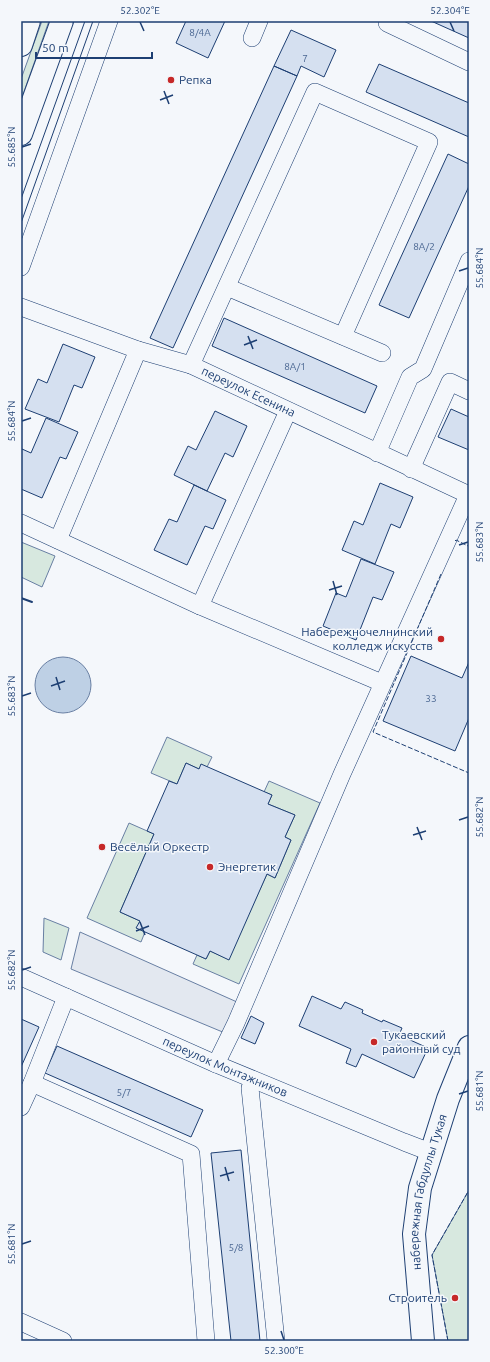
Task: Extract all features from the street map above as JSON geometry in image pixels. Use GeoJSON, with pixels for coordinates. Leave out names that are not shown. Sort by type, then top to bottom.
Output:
{"type":"FeatureCollection","features":[{"type":"Feature","properties":{"kind":"main road"},"geometry":{"type":"LineString","coordinates":[[21,45],[29,21]]}},
{"type":"Feature","properties":{"kind":"main road"},"geometry":{"type":"LineString","coordinates":[[21,134],[62,21]]}},
{"type":"Feature","properties":{"kind":"main road","name":"набережная Габдуллы Тукая"},"geometry":{"type":"LineString","coordinates":[[422,1341],[414,1234],[420,1188],[430,1152],[448,1099],[469,1047]]}},
{"type":"Feature","properties":{"kind":"street"},"geometry":{"type":"LineString","coordinates":[[21,267],[109,21]]}},
{"type":"Feature","properties":{"kind":"street"},"geometry":{"type":"LineString","coordinates":[[252,38],[259,21]]}},
{"type":"Feature","properties":{"kind":"street"},"geometry":{"type":"LineString","coordinates":[[388,21],[387,23],[469,62]]}},
{"type":"Feature","properties":{"kind":"street"},"geometry":{"type":"LineString","coordinates":[[191,365],[315,92],[429,142],[344,336]]}},
{"type":"Feature","properties":{"kind":"street"},"geometry":{"type":"LineString","coordinates":[[377,453],[410,377],[423,368],[469,261]]}},
{"type":"Feature","properties":{"kind":"street"},"geometry":{"type":"LineString","coordinates":[[227,287],[382,353]]}},
{"type":"Feature","properties":{"kind":"street","name":"переулок Есенина"},"geometry":{"type":"LineString","coordinates":[[21,307],[138,350],[191,365],[468,495]]}},
{"type":"Feature","properties":{"kind":"street"},"geometry":{"type":"LineString","coordinates":[[58,540],[138,350]]}},
{"type":"Feature","properties":{"kind":"street"},"geometry":{"type":"LineString","coordinates":[[412,469],[450,382],[469,391]]}},
{"type":"Feature","properties":{"kind":"street"},"geometry":{"type":"LineString","coordinates":[[200,606],[288,411]]}},
{"type":"Feature","properties":{"kind":"street"},"geometry":{"type":"LineString","coordinates":[[216,1064],[236,1023],[382,683],[468,495]]}},
{"type":"Feature","properties":{"kind":"street"},"geometry":{"type":"LineString","coordinates":[[21,523],[200,606],[382,683]]}},
{"type":"Feature","properties":{"kind":"street","name":"переулок Монтажников"},"geometry":{"type":"LineString","coordinates":[[21,977],[216,1064],[430,1152]]}},
{"type":"Feature","properties":{"kind":"street"},"geometry":{"type":"LineString","coordinates":[[21,1107],[66,997]]}},
{"type":"Feature","properties":{"kind":"street"},"geometry":{"type":"LineString","coordinates":[[32,1083],[191,1154],[206,1341]]}},
{"type":"Feature","properties":{"kind":"street"},"geometry":{"type":"LineString","coordinates":[[250,1088],[276,1341]]}},
{"type":"Feature","properties":{"kind":"street"},"geometry":{"type":"LineString","coordinates":[[21,1322],[63,1341]]}},
{"type":"Feature","properties":{"kind":"shaded area"},"geometry":{"type":"Polygon","coordinates":[[[42,21],[49,21],[21,100],[21,79],[42,21]]]}},
{"type":"Feature","properties":{"kind":"shaded area"},"geometry":{"type":"Polygon","coordinates":[[[21,542],[55,556],[42,587],[21,577],[21,542]]]}},
{"type":"Feature","properties":{"kind":"shaded area"},"geometry":{"type":"Polygon","coordinates":[[[167,737],[212,757],[207,767],[199,769],[186,763],[177,784],[151,773],[167,737]]]}},
{"type":"Feature","properties":{"kind":"shaded area"},"geometry":{"type":"Polygon","coordinates":[[[269,781],[320,803],[239,984],[193,964],[197,955],[206,959],[210,951],[228,959],[267,874],[275,878],[291,840],[285,837],[295,815],[268,804],[272,795],[264,792],[269,781]]]}},
{"type":"Feature","properties":{"kind":"shaded area"},"geometry":{"type":"Polygon","coordinates":[[[129,823],[154,834],[120,912],[140,921],[137,928],[145,932],[141,942],[87,918],[129,823]]]}},
{"type":"Feature","properties":{"kind":"shaded area"},"geometry":{"type":"Polygon","coordinates":[[[44,918],[69,928],[61,960],[43,952],[44,918]]]}},
{"type":"Feature","properties":{"kind":"shaded area"},"geometry":{"type":"Polygon","coordinates":[[[80,932],[237,1002],[225,1033],[71,969],[80,932]]]}},
{"type":"Feature","properties":{"kind":"shaded area","name":"Строитель"},"geometry":{"type":"Polygon","coordinates":[[[469,1190],[469,1341],[448,1341],[432,1255],[469,1190]]]}},
{"type":"Feature","properties":{"kind":"water"},"geometry":{"type":"Polygon","coordinates":[[[63,657],[74,659],[83,665],[89,674],[91,685],[89,696],[83,705],[74,711],[63,713],[52,711],[43,705],[37,696],[35,685],[37,674],[43,665],[52,659],[63,657]]]}},
{"type":"Feature","properties":{"kind":"building"},"geometry":{"type":"Polygon","coordinates":[[[186,21],[225,21],[208,58],[176,43],[186,21]]]}},
{"type":"Feature","properties":{"kind":"building"},"geometry":{"type":"Polygon","coordinates":[[[431,21],[469,21],[469,38],[431,21]]]}},
{"type":"Feature","properties":{"kind":"building"},"geometry":{"type":"Polygon","coordinates":[[[291,30],[336,50],[324,77],[301,66],[297,76],[274,66],[291,30]]]}},
{"type":"Feature","properties":{"kind":"building"},"geometry":{"type":"Polygon","coordinates":[[[379,64],[469,103],[469,137],[366,92],[379,64]]]}},
{"type":"Feature","properties":{"kind":"building"},"geometry":{"type":"Polygon","coordinates":[[[274,66],[297,76],[173,348],[150,338],[274,66]]]}},
{"type":"Feature","properties":{"kind":"building"},"geometry":{"type":"Polygon","coordinates":[[[448,154],[469,164],[469,186],[409,318],[379,305],[448,154]]]}},
{"type":"Feature","properties":{"kind":"building"},"geometry":{"type":"Polygon","coordinates":[[[224,318],[377,386],[365,413],[212,346],[224,318]]]}},
{"type":"Feature","properties":{"kind":"building"},"geometry":{"type":"Polygon","coordinates":[[[63,344],[95,357],[82,388],[74,385],[59,422],[25,409],[38,379],[47,383],[63,344]]]}},
{"type":"Feature","properties":{"kind":"building"},"geometry":{"type":"Polygon","coordinates":[[[451,409],[469,417],[469,450],[438,437],[451,409]]]}},
{"type":"Feature","properties":{"kind":"building"},"geometry":{"type":"Polygon","coordinates":[[[215,411],[247,426],[233,457],[225,453],[207,491],[174,475],[188,446],[196,450],[215,411]]]}},
{"type":"Feature","properties":{"kind":"building"},"geometry":{"type":"Polygon","coordinates":[[[46,418],[78,432],[66,459],[60,457],[42,498],[21,489],[21,452],[22,449],[31,453],[46,418]]]}},
{"type":"Feature","properties":{"kind":"building"},"geometry":{"type":"Polygon","coordinates":[[[380,483],[413,497],[400,528],[391,524],[375,564],[342,550],[354,521],[363,525],[380,483]]]}},
{"type":"Feature","properties":{"kind":"building"},"geometry":{"type":"Polygon","coordinates":[[[194,485],[226,500],[213,529],[205,526],[187,565],[154,550],[169,519],[177,522],[194,485]]]}},
{"type":"Feature","properties":{"kind":"building"},"geometry":{"type":"Polygon","coordinates":[[[361,559],[394,572],[382,600],[373,597],[356,640],[323,626],[336,593],[346,597],[361,559]]]}},
{"type":"Feature","properties":{"kind":"building"},"geometry":{"type":"Polygon","coordinates":[[[411,656],[462,678],[469,662],[469,718],[455,751],[383,721],[411,656]]]}},
{"type":"Feature","properties":{"kind":"building","name":"Энергетик"},"geometry":{"type":"Polygon","coordinates":[[[186,763],[199,769],[201,764],[272,795],[268,804],[295,815],[285,837],[291,840],[275,878],[267,874],[229,960],[210,951],[206,959],[136,928],[140,921],[120,912],[154,834],[147,831],[169,781],[177,784],[186,763]]]}},
{"type":"Feature","properties":{"kind":"building","name":"Тукаевский районный суд"},"geometry":{"type":"Polygon","coordinates":[[[312,996],[341,1009],[345,1002],[363,1010],[362,1013],[382,1022],[383,1020],[402,1028],[399,1035],[428,1048],[414,1078],[362,1054],[356,1067],[346,1063],[351,1049],[299,1026],[312,996]]]}},
{"type":"Feature","properties":{"kind":"building"},"geometry":{"type":"Polygon","coordinates":[[[251,1016],[264,1023],[255,1044],[241,1038],[251,1016]]]}},
{"type":"Feature","properties":{"kind":"building"},"geometry":{"type":"Polygon","coordinates":[[[21,1019],[39,1027],[21,1067],[21,1019]]]}},
{"type":"Feature","properties":{"kind":"building"},"geometry":{"type":"Polygon","coordinates":[[[57,1046],[203,1110],[191,1137],[45,1073],[57,1046]]]}},
{"type":"Feature","properties":{"kind":"building"},"geometry":{"type":"Polygon","coordinates":[[[241,1150],[260,1341],[231,1341],[211,1153],[241,1150]]]}},
{"type":"Feature","properties":{"kind":"tram line"},"geometry":{"type":"LineString","coordinates":[[21,199],[85,21]]}},
{"type":"Feature","properties":{"kind":"tram line"},"geometry":{"type":"LineString","coordinates":[[21,223],[93,21]]}},
{"type":"Feature","properties":{"kind":"fence"},"geometry":{"type":"LineString","coordinates":[[455,541],[456,540],[468,546],[469,543]]}},
{"type":"Feature","properties":{"kind":"fence"},"geometry":{"type":"LineString","coordinates":[[441,574],[373,732],[469,773]]}},
{"type":"Feature","properties":{"kind":"fence"},"geometry":{"type":"LineString","coordinates":[[448,1341],[432,1255],[469,1190]]}},
{"type":"Feature","properties":{"kind":"wall"},"geometry":{"type":"LineString","coordinates":[[21,598],[32,602]]}},
{"type":"Feature","properties":{"kind":"place","name":"Репка"},"geometry":{"type":"Point","coordinates":[171,80]}},
{"type":"Feature","properties":{"kind":"place","name":"Набережночелнинский колледж искусств"},"geometry":{"type":"Point","coordinates":[441,639]}},
{"type":"Feature","properties":{"kind":"place","name":"Весёлый Оркестр"},"geometry":{"type":"Point","coordinates":[102,847]}},
{"type":"Feature","properties":{"kind":"place","name":"Энергетик"},"geometry":{"type":"Point","coordinates":[210,867]}},
{"type":"Feature","properties":{"kind":"place","name":"Тукаевский районный суд"},"geometry":{"type":"Point","coordinates":[374,1042]}},
{"type":"Feature","properties":{"kind":"place","name":"Строитель"},"geometry":{"type":"Point","coordinates":[455,1298]}}]}
